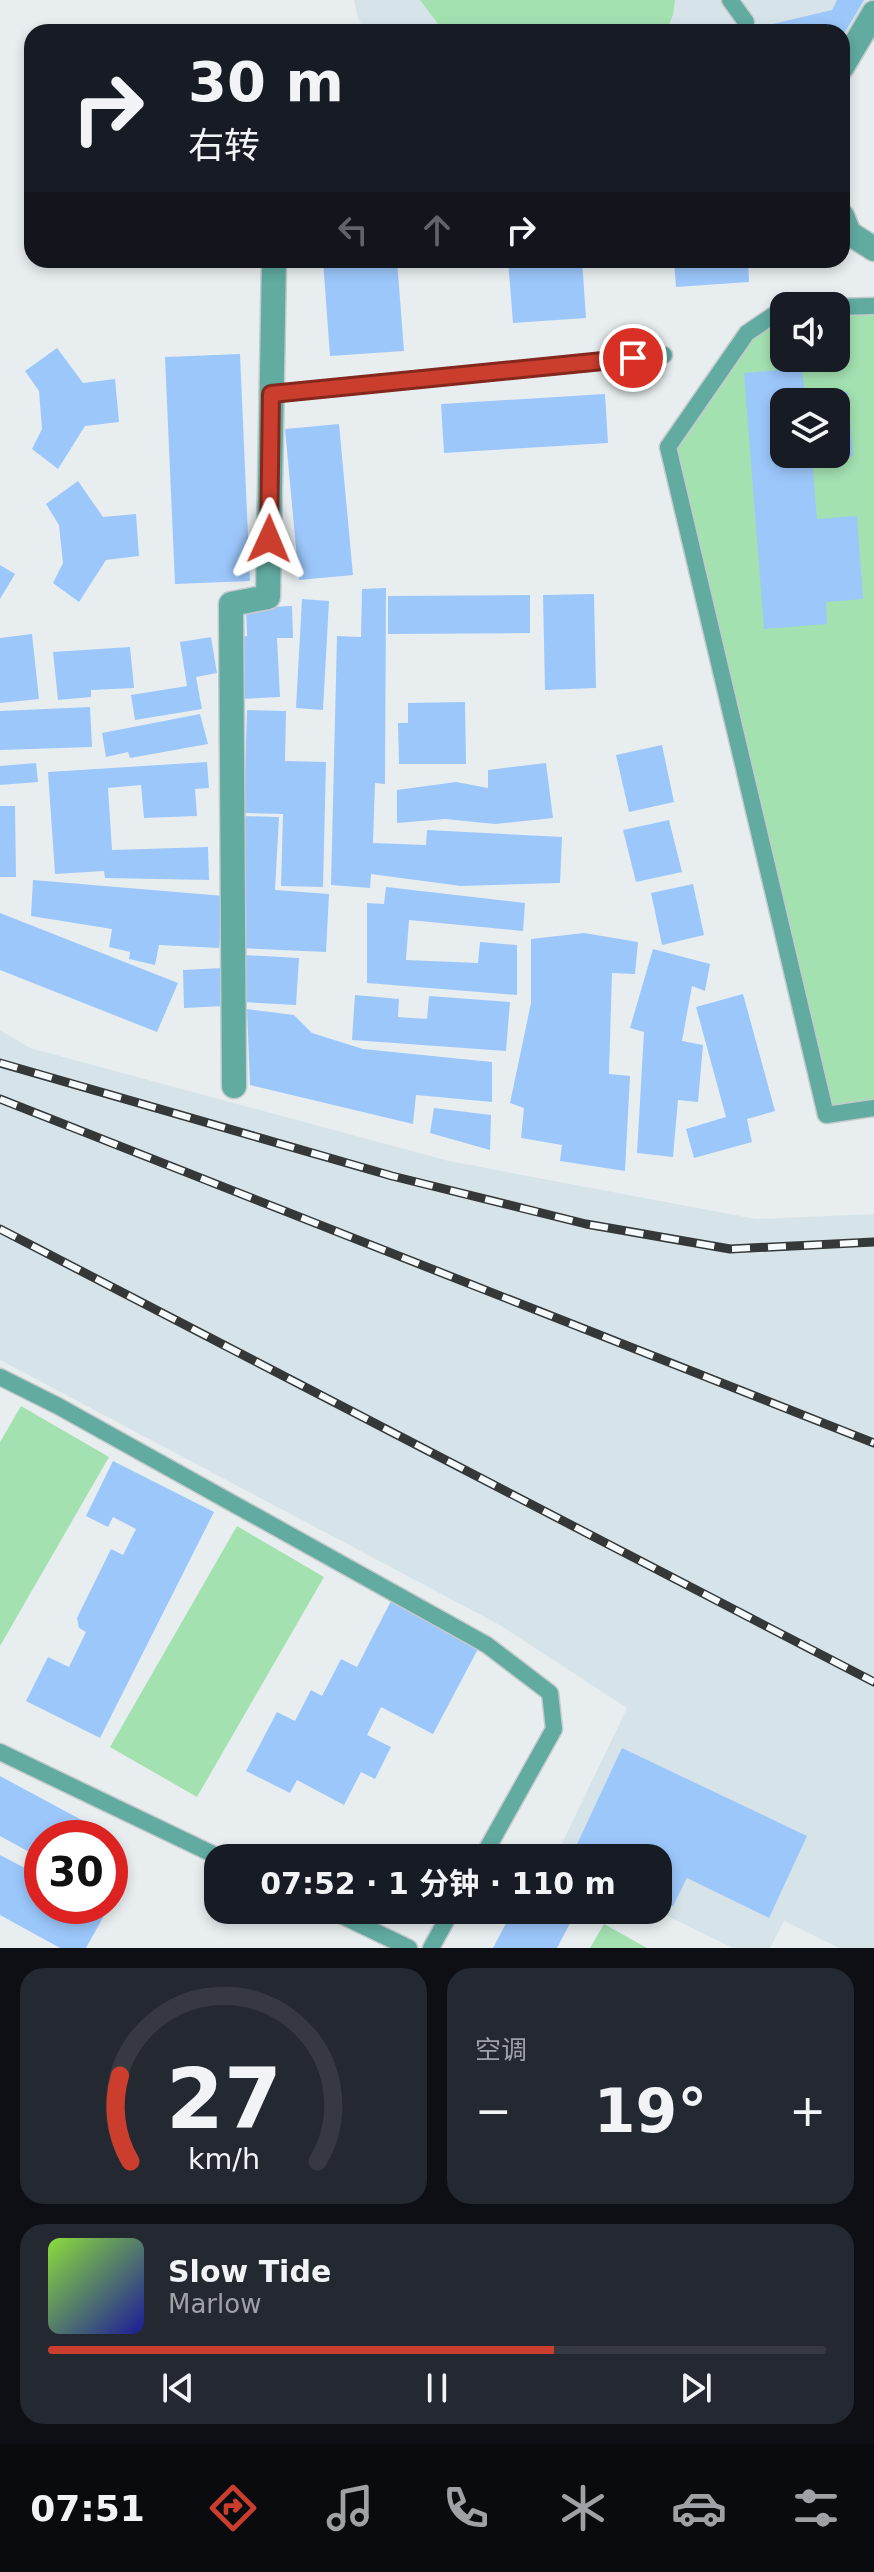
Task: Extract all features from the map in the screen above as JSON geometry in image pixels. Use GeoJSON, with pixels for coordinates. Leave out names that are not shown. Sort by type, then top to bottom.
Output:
{"type":"FeatureCollection","features":[{"type":"Feature","properties":{"kind":"street"},"geometry":{"type":"LineString","coordinates":[[850,54],[874,13]]}},
{"type":"Feature","properties":{"kind":"street"},"geometry":{"type":"LineString","coordinates":[[850,234],[874,249]]}},
{"type":"Feature","properties":{"kind":"street"},"geometry":{"type":"LineString","coordinates":[[234,1086],[231,604],[268,597],[274,268]]}},
{"type":"Feature","properties":{"kind":"lane"},"geometry":{"type":"LineString","coordinates":[[730,0],[746,22]]}},
{"type":"Feature","properties":{"kind":"lane"},"geometry":{"type":"LineString","coordinates":[[850,307],[874,306]]}},
{"type":"Feature","properties":{"kind":"lane"},"geometry":{"type":"LineString","coordinates":[[770,317],[747,333],[668,447],[826,1115],[874,1108]]}},
{"type":"Feature","properties":{"kind":"lane"},"geometry":{"type":"LineString","coordinates":[[271,394],[664,355]]}},
{"type":"Feature","properties":{"kind":"lane"},"geometry":{"type":"LineString","coordinates":[[0,1377],[58,1406],[487,1645],[550,1693],[554,1729],[490,1844]]}},
{"type":"Feature","properties":{"kind":"lane"},"geometry":{"type":"LineString","coordinates":[[0,1752],[204,1850]]}},
{"type":"Feature","properties":{"kind":"lane"},"geometry":{"type":"LineString","coordinates":[[359,1924],[409,1948]]}},
{"type":"Feature","properties":{"kind":"lane"},"geometry":{"type":"LineString","coordinates":[[431,1948],[444,1924]]}},
{"type":"Feature","properties":{"kind":"shaded area"},"geometry":{"type":"Polygon","coordinates":[[[354,0],[868,0],[850,31],[850,24],[361,24],[354,0]]]}},
{"type":"Feature","properties":{"kind":"shaded area"},"geometry":{"type":"Polygon","coordinates":[[[0,1030],[30,1048],[449,1161],[756,1219],[874,1214],[874,1948],[839,1948],[784,1921],[770,1948],[733,1948],[672,1918],[672,1844],[562,1844],[627,1708],[498,1624],[0,1360],[0,1030]]]}},
{"type":"Feature","properties":{"kind":"green space"},"geometry":{"type":"Polygon","coordinates":[[[420,0],[675,0],[669,24],[438,24],[420,0]]]}},
{"type":"Feature","properties":{"kind":"green space"},"geometry":{"type":"Polygon","coordinates":[[[874,306],[874,1108],[826,1115],[668,447],[747,333],[770,317],[770,372],[850,372],[850,307],[874,306]]]}},
{"type":"Feature","properties":{"kind":"green space"},"geometry":{"type":"Polygon","coordinates":[[[21,1406],[109,1457],[0,1646],[0,1442],[21,1406]]]}},
{"type":"Feature","properties":{"kind":"green space"},"geometry":{"type":"Polygon","coordinates":[[[237,1526],[324,1577],[197,1797],[110,1747],[237,1526]]]}},
{"type":"Feature","properties":{"kind":"green space"},"geometry":{"type":"Polygon","coordinates":[[[604,1924],[647,1948],[590,1948],[604,1924]]]}},
{"type":"Feature","properties":{"kind":"building"},"geometry":{"type":"Polygon","coordinates":[[[837,0],[864,0],[850,24],[772,24],[832,10],[837,0]]]}},
{"type":"Feature","properties":{"kind":"building"},"geometry":{"type":"Polygon","coordinates":[[[324,268],[398,268],[404,351],[330,356],[324,268]]]}},
{"type":"Feature","properties":{"kind":"building"},"geometry":{"type":"Polygon","coordinates":[[[509,268],[583,268],[586,318],[513,323],[509,268]]]}},
{"type":"Feature","properties":{"kind":"building"},"geometry":{"type":"Polygon","coordinates":[[[675,268],[748,268],[749,282],[676,287],[675,268]]]}},
{"type":"Feature","properties":{"kind":"building"},"geometry":{"type":"Polygon","coordinates":[[[57,348],[83,383],[115,379],[119,422],[85,426],[58,469],[32,449],[42,429],[39,391],[25,371],[57,348]]]}},
{"type":"Feature","properties":{"kind":"building"},"geometry":{"type":"Polygon","coordinates":[[[240,354],[250,581],[175,584],[165,357],[240,354]]]}},
{"type":"Feature","properties":{"kind":"building"},"geometry":{"type":"Polygon","coordinates":[[[802,372],[804,388],[770,388],[770,468],[813,468],[817,519],[857,516],[863,599],[826,602],[827,624],[764,629],[744,373],[802,372]]]}},
{"type":"Feature","properties":{"kind":"building"},"geometry":{"type":"Polygon","coordinates":[[[605,394],[608,443],[444,453],[441,404],[605,394]]]}},
{"type":"Feature","properties":{"kind":"building"},"geometry":{"type":"Polygon","coordinates":[[[850,418],[853,456],[850,456],[850,418]]]}},
{"type":"Feature","properties":{"kind":"building"},"geometry":{"type":"Polygon","coordinates":[[[339,424],[353,575],[299,580],[285,429],[339,424]]]}},
{"type":"Feature","properties":{"kind":"building"},"geometry":{"type":"Polygon","coordinates":[[[78,481],[103,517],[136,514],[139,556],[106,560],[79,602],[53,583],[63,563],[59,525],[46,504],[78,481]]]}},
{"type":"Feature","properties":{"kind":"building"},"geometry":{"type":"Polygon","coordinates":[[[0,565],[15,574],[0,599],[0,565]]]}},
{"type":"Feature","properties":{"kind":"building"},"geometry":{"type":"Polygon","coordinates":[[[386,588],[385,784],[375,783],[373,843],[426,845],[427,830],[562,837],[560,883],[461,886],[371,874],[370,888],[331,885],[337,636],[361,637],[362,589],[386,588]]]}},
{"type":"Feature","properties":{"kind":"building"},"geometry":{"type":"Polygon","coordinates":[[[594,594],[596,688],[545,690],[543,595],[594,594]]]}},
{"type":"Feature","properties":{"kind":"building"},"geometry":{"type":"Polygon","coordinates":[[[530,595],[530,633],[388,634],[388,596],[530,595]]]}},
{"type":"Feature","properties":{"kind":"building"},"geometry":{"type":"Polygon","coordinates":[[[302,599],[329,601],[323,710],[296,708],[302,599]]]}},
{"type":"Feature","properties":{"kind":"building"},"geometry":{"type":"Polygon","coordinates":[[[292,606],[293,638],[277,638],[280,697],[242,699],[239,637],[247,636],[246,608],[292,606]]]}},
{"type":"Feature","properties":{"kind":"building"},"geometry":{"type":"Polygon","coordinates":[[[32,634],[39,699],[0,703],[0,638],[32,634]]]}},
{"type":"Feature","properties":{"kind":"building"},"geometry":{"type":"Polygon","coordinates":[[[211,637],[217,673],[196,677],[202,709],[135,720],[131,695],[187,686],[180,642],[211,637]]]}},
{"type":"Feature","properties":{"kind":"building"},"geometry":{"type":"Polygon","coordinates":[[[130,647],[134,688],[91,690],[91,697],[58,700],[53,652],[130,647]]]}},
{"type":"Feature","properties":{"kind":"building"},"geometry":{"type":"Polygon","coordinates":[[[465,702],[466,764],[399,764],[398,723],[408,723],[408,703],[465,702]]]}},
{"type":"Feature","properties":{"kind":"building"},"geometry":{"type":"Polygon","coordinates":[[[90,707],[92,747],[0,750],[0,711],[90,707]]]}},
{"type":"Feature","properties":{"kind":"building"},"geometry":{"type":"Polygon","coordinates":[[[247,710],[286,711],[285,761],[326,762],[323,887],[281,886],[283,814],[244,813],[247,710]]]}},
{"type":"Feature","properties":{"kind":"building"},"geometry":{"type":"Polygon","coordinates":[[[200,714],[208,744],[130,758],[128,752],[106,757],[102,733],[200,714]]]}},
{"type":"Feature","properties":{"kind":"building"},"geometry":{"type":"Polygon","coordinates":[[[662,745],[674,802],[629,812],[616,755],[662,745]]]}},
{"type":"Feature","properties":{"kind":"building"},"geometry":{"type":"Polygon","coordinates":[[[207,762],[209,788],[195,789],[197,816],[144,818],[141,785],[108,788],[112,850],[208,847],[209,880],[105,878],[104,871],[55,874],[48,772],[207,762]]]}},
{"type":"Feature","properties":{"kind":"building"},"geometry":{"type":"Polygon","coordinates":[[[36,763],[38,782],[0,785],[0,766],[36,763]]]}},
{"type":"Feature","properties":{"kind":"building"},"geometry":{"type":"Polygon","coordinates":[[[546,763],[553,818],[495,824],[445,819],[397,823],[397,790],[456,782],[488,788],[488,770],[546,763]]]}},
{"type":"Feature","properties":{"kind":"building"},"geometry":{"type":"Polygon","coordinates":[[[0,806],[15,806],[16,877],[0,877],[0,806]]]}},
{"type":"Feature","properties":{"kind":"building"},"geometry":{"type":"Polygon","coordinates":[[[242,816],[279,817],[275,890],[329,894],[326,952],[240,948],[242,816]]]}},
{"type":"Feature","properties":{"kind":"building"},"geometry":{"type":"Polygon","coordinates":[[[669,820],[682,872],[636,882],[623,830],[669,820]]]}},
{"type":"Feature","properties":{"kind":"building"},"geometry":{"type":"Polygon","coordinates":[[[33,880],[224,896],[219,948],[159,945],[155,965],[129,959],[130,952],[109,947],[112,929],[31,916],[33,880]]]}},
{"type":"Feature","properties":{"kind":"building"},"geometry":{"type":"Polygon","coordinates":[[[693,884],[704,935],[662,945],[651,893],[693,884]]]}},
{"type":"Feature","properties":{"kind":"building"},"geometry":{"type":"Polygon","coordinates":[[[386,887],[525,903],[523,931],[409,920],[406,960],[478,963],[480,942],[517,945],[517,995],[367,983],[367,903],[384,904],[386,887]]]}},
{"type":"Feature","properties":{"kind":"building"},"geometry":{"type":"Polygon","coordinates":[[[0,913],[178,983],[157,1032],[0,970],[0,913]]]}},
{"type":"Feature","properties":{"kind":"building"},"geometry":{"type":"Polygon","coordinates":[[[584,933],[638,942],[635,974],[612,973],[609,1074],[630,1076],[625,1171],[560,1161],[562,1145],[521,1138],[524,1108],[510,1103],[531,1003],[531,939],[584,933]]]}},
{"type":"Feature","properties":{"kind":"building"},"geometry":{"type":"Polygon","coordinates":[[[653,949],[710,964],[705,991],[692,986],[682,1041],[703,1045],[698,1102],[678,1100],[673,1157],[637,1153],[644,1032],[630,1028],[653,949]]]}},
{"type":"Feature","properties":{"kind":"building"},"geometry":{"type":"Polygon","coordinates":[[[243,955],[299,958],[296,1005],[241,1002],[243,955]]]}},
{"type":"Feature","properties":{"kind":"building"},"geometry":{"type":"Polygon","coordinates":[[[223,968],[224,1006],[184,1008],[183,970],[223,968]]]}},
{"type":"Feature","properties":{"kind":"building"},"geometry":{"type":"Polygon","coordinates":[[[743,994],[775,1111],[747,1119],[752,1142],[694,1158],[686,1129],[726,1117],[696,1007],[743,994]]]}},
{"type":"Feature","properties":{"kind":"building"},"geometry":{"type":"Polygon","coordinates":[[[355,995],[399,999],[398,1017],[427,1019],[429,996],[510,1002],[506,1051],[352,1040],[355,995]]]}},
{"type":"Feature","properties":{"kind":"building"},"geometry":{"type":"Polygon","coordinates":[[[247,1009],[294,1015],[312,1033],[363,1049],[492,1062],[492,1102],[416,1095],[413,1124],[250,1085],[247,1009]]]}},
{"type":"Feature","properties":{"kind":"building"},"geometry":{"type":"Polygon","coordinates":[[[434,1108],[491,1115],[490,1150],[430,1133],[434,1108]]]}},
{"type":"Feature","properties":{"kind":"building"},"geometry":{"type":"Polygon","coordinates":[[[113,1461],[214,1512],[100,1738],[26,1701],[48,1657],[69,1667],[86,1632],[79,1628],[77,1618],[111,1549],[123,1555],[136,1529],[113,1517],[108,1527],[86,1516],[113,1461]]]}},
{"type":"Feature","properties":{"kind":"building"},"geometry":{"type":"Polygon","coordinates":[[[391,1601],[479,1647],[433,1734],[381,1707],[367,1735],[391,1747],[375,1779],[361,1772],[344,1805],[297,1780],[290,1793],[246,1771],[277,1712],[295,1721],[311,1690],[322,1696],[341,1659],[357,1667],[391,1601]]]}},
{"type":"Feature","properties":{"kind":"building"},"geometry":{"type":"Polygon","coordinates":[[[622,1748],[807,1836],[769,1918],[687,1878],[672,1905],[672,1844],[577,1844],[622,1748]]]}},
{"type":"Feature","properties":{"kind":"building"},"geometry":{"type":"Polygon","coordinates":[[[0,1776],[82,1820],[24,1820],[24,1849],[0,1836],[0,1776]]]}},
{"type":"Feature","properties":{"kind":"building"},"geometry":{"type":"Polygon","coordinates":[[[0,1855],[24,1868],[24,1924],[99,1924],[86,1948],[60,1948],[0,1915],[0,1855]]]}},
{"type":"Feature","properties":{"kind":"building"},"geometry":{"type":"Polygon","coordinates":[[[506,1924],[570,1924],[557,1948],[493,1948],[506,1924]]]}},
{"type":"Feature","properties":{"kind":"railway"},"geometry":{"type":"LineString","coordinates":[[0,1063],[392,1176],[586,1224],[730,1249],[874,1242]]}},
{"type":"Feature","properties":{"kind":"railway"},"geometry":{"type":"LineString","coordinates":[[0,1099],[874,1443]]}},
{"type":"Feature","properties":{"kind":"railway"},"geometry":{"type":"LineString","coordinates":[[0,1229],[874,1682]]}},
{"type":"Feature","properties":{"kind":"route"},"geometry":{"type":"LineString","coordinates":[[269,539],[271,394],[633,358]]}}]}
